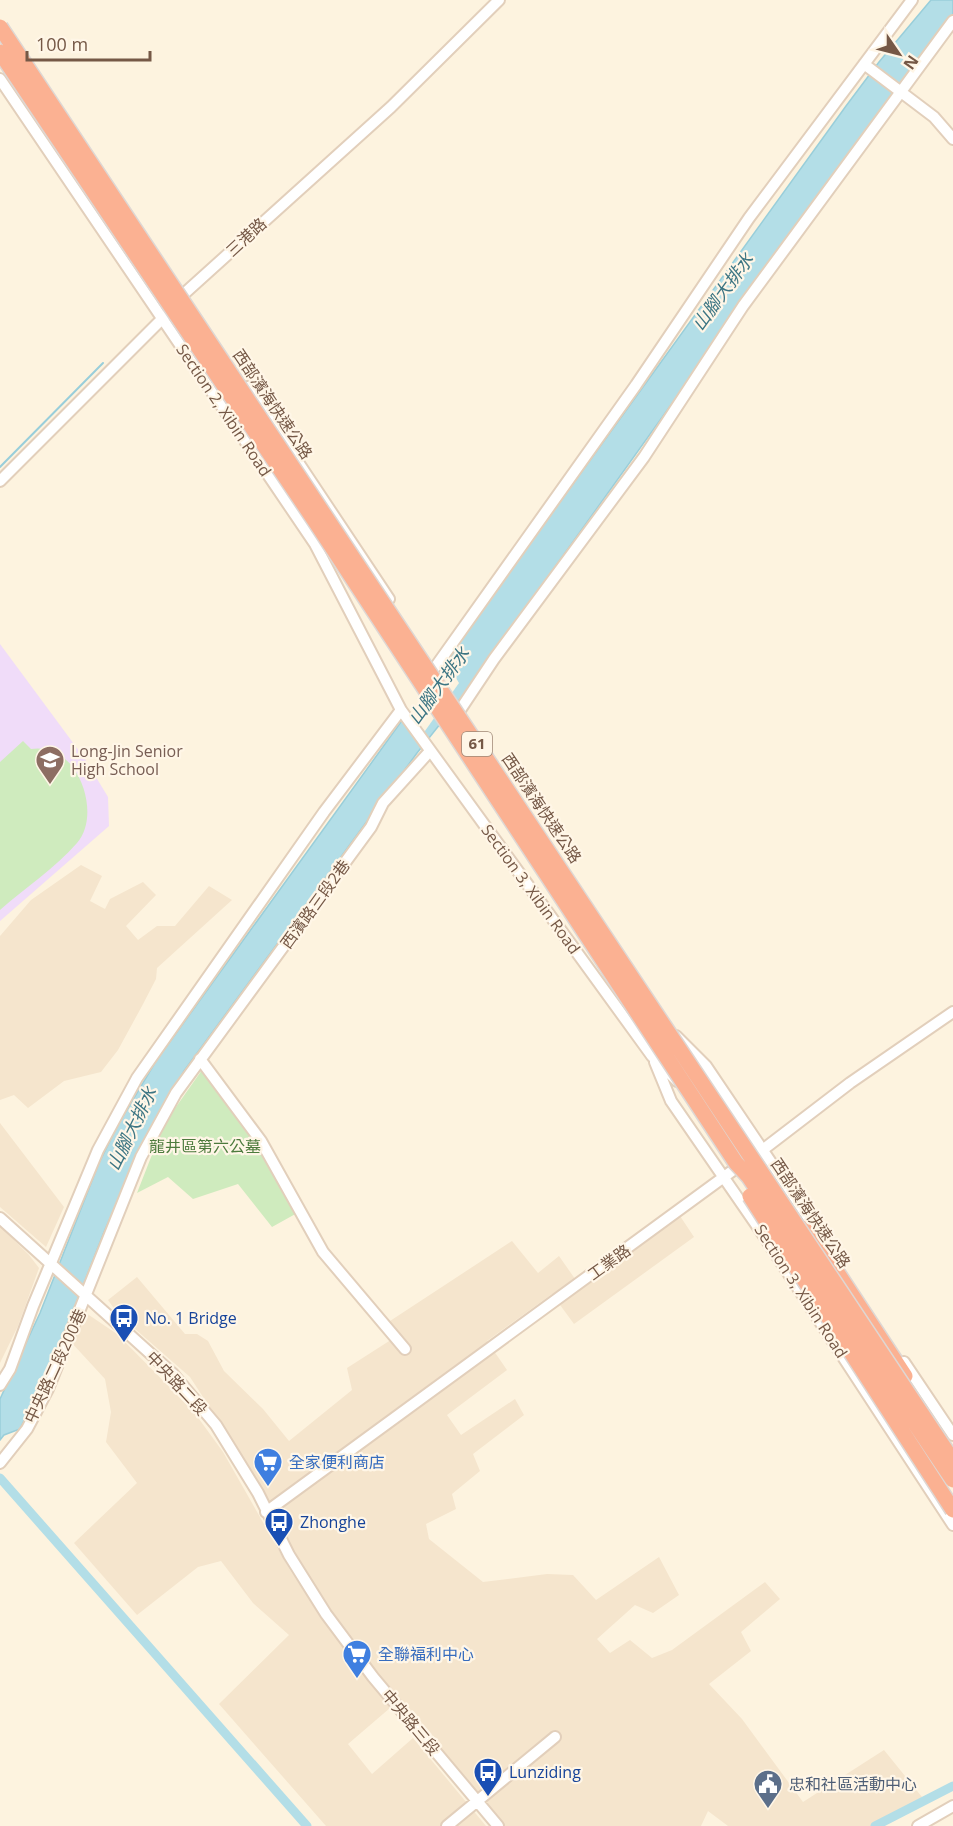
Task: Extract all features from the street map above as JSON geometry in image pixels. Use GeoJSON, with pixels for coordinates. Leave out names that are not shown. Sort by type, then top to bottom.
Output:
{"type":"FeatureCollection","features":[{"type":"Feature","properties":{"kind":"highway","name":"西部濱海快速公路"},"geometry":{"type":"LineString","coordinates":[[0,27],[953,1461]]}},
{"type":"Feature","properties":{"kind":"highway","name":"西部濱海快速公路"},"geometry":{"type":"LineString","coordinates":[[0,53],[321,531],[749,1178],[953,1479]]}},
{"type":"Feature","properties":{"kind":"highway"},"geometry":{"type":"LineString","coordinates":[[740,1162],[742,1181],[761,1214],[953,1510]]}},
{"type":"Feature","properties":{"kind":"highway"},"geometry":{"type":"LineString","coordinates":[[790,1214],[819,1245],[953,1448]]}},
{"type":"Feature","properties":{"kind":"street","name":"三港路"},"geometry":{"type":"LineString","coordinates":[[0,481],[162,320],[182,293],[391,107],[499,0]]}},
{"type":"Feature","properties":{"kind":"street"},"geometry":{"type":"LineString","coordinates":[[434,669],[636,385],[749,218],[912,0]]}},
{"type":"Feature","properties":{"kind":"street","name":"Section 2, Xibin Road"},"geometry":{"type":"LineString","coordinates":[[0,15],[182,293],[293,453],[434,669]]}},
{"type":"Feature","properties":{"kind":"street"},"geometry":{"type":"LineString","coordinates":[[460,710],[494,659],[644,457],[750,296],[953,21]]}},
{"type":"Feature","properties":{"kind":"street"},"geometry":{"type":"LineString","coordinates":[[0,53],[17,42]]}},
{"type":"Feature","properties":{"kind":"street"},"geometry":{"type":"LineString","coordinates":[[864,64],[902,90],[934,117],[953,139]]}},
{"type":"Feature","properties":{"kind":"street","name":"Section 2, Xibin Road"},"geometry":{"type":"LineString","coordinates":[[0,79],[315,544],[401,710],[430,751]]}},
{"type":"Feature","properties":{"kind":"street","name":"Section 3, Xibin Road"},"geometry":{"type":"LineString","coordinates":[[434,669],[671,1030],[716,1123],[740,1162]]}},
{"type":"Feature","properties":{"kind":"street"},"geometry":{"type":"LineString","coordinates":[[0,1385],[10,1369],[33,1306],[98,1150],[136,1077],[324,812],[401,710]]}},
{"type":"Feature","properties":{"kind":"street","name":"Section 3, Xibin Road"},"geometry":{"type":"LineString","coordinates":[[430,751],[652,1056],[716,1123]]}},
{"type":"Feature","properties":{"kind":"street","name":"西濱路三段2巷"},"geometry":{"type":"LineString","coordinates":[[87,1297],[141,1157],[176,1093],[371,827],[383,803],[430,751]]}},
{"type":"Feature","properties":{"kind":"street","name":"工業路"},"geometry":{"type":"LineString","coordinates":[[266,1512],[436,1386],[726,1178],[740,1162],[762,1151],[850,1083],[953,1012]]}},
{"type":"Feature","properties":{"kind":"street","name":"Section 3, Xibin Road"},"geometry":{"type":"LineString","coordinates":[[671,1030],[706,1066],[953,1435]]}},
{"type":"Feature","properties":{"kind":"street","name":"Section 3, Xibin Road"},"geometry":{"type":"LineString","coordinates":[[652,1056],[671,1101],[726,1178],[953,1525]]}},
{"type":"Feature","properties":{"kind":"street"},"geometry":{"type":"LineString","coordinates":[[200,1059],[261,1141],[323,1252],[405,1349]]}},
{"type":"Feature","properties":{"kind":"street","name":"中央路二段"},"geometry":{"type":"LineString","coordinates":[[0,1218],[173,1374],[216,1425],[258,1493],[289,1555]]}},
{"type":"Feature","properties":{"kind":"street","name":"中央路二段200巷"},"geometry":{"type":"LineString","coordinates":[[0,1463],[27,1429],[48,1389],[87,1297]]}},
{"type":"Feature","properties":{"kind":"street","name":"中央路三段"},"geometry":{"type":"LineString","coordinates":[[289,1555],[326,1614],[349,1645],[498,1826]]}},
{"type":"Feature","properties":{"kind":"street"},"geometry":{"type":"LineString","coordinates":[[447,1826],[476,1799],[555,1737]]}},
{"type":"Feature","properties":{"kind":"street"},"geometry":{"type":"LineString","coordinates":[[918,1826],[953,1806]]}},
{"type":"Feature","properties":{"kind":"shaded area","name":"Long-Jin Senior High School"},"geometry":{"type":"Polygon","coordinates":[[[0,644],[85,759],[108,797],[109,826],[0,921],[0,644]]]}},
{"type":"Feature","properties":{"kind":"shaded area"},"geometry":{"type":"Polygon","coordinates":[[[81,865],[102,876],[90,901],[105,909],[110,899],[143,882],[156,895],[126,926],[138,940],[157,926],[175,926],[209,886],[232,900],[157,968],[156,979],[142,1006],[118,1050],[101,1072],[64,1081],[28,1108],[14,1095],[0,1100],[0,936],[31,900],[81,865]]]}},
{"type":"Feature","properties":{"kind":"shaded area"},"geometry":{"type":"Polygon","coordinates":[[[0,1123],[64,1207],[46,1247],[0,1207],[0,1123]]]}},
{"type":"Feature","properties":{"kind":"shaded area"},"geometry":{"type":"Polygon","coordinates":[[[678,1213],[694,1237],[574,1324],[552,1294],[487,1341],[507,1370],[447,1415],[461,1435],[515,1399],[524,1415],[473,1454],[480,1471],[452,1494],[456,1509],[426,1524],[429,1539],[483,1582],[547,1574],[573,1575],[596,1600],[659,1557],[679,1595],[653,1613],[635,1605],[597,1639],[610,1653],[630,1640],[652,1658],[672,1650],[765,1582],[780,1599],[741,1632],[751,1651],[709,1684],[742,1719],[803,1802],[884,1750],[922,1797],[882,1826],[728,1826],[708,1811],[701,1826],[502,1826],[334,1620],[292,1550],[242,1457],[190,1377],[118,1314],[108,1300],[137,1277],[185,1334],[197,1334],[208,1341],[224,1371],[263,1409],[289,1441],[352,1390],[347,1368],[397,1336],[390,1321],[512,1241],[538,1273],[559,1256],[580,1286],[678,1213]]]}},
{"type":"Feature","properties":{"kind":"shaded area"},"geometry":{"type":"Polygon","coordinates":[[[0,1226],[39,1268],[18,1326],[0,1363],[0,1226]]]}},
{"type":"Feature","properties":{"kind":"shaded area"},"geometry":{"type":"Polygon","coordinates":[[[86,1313],[117,1334],[194,1412],[223,1452],[290,1570],[327,1626],[390,1708],[348,1744],[372,1774],[413,1738],[486,1826],[326,1826],[219,1704],[289,1635],[253,1603],[221,1561],[198,1567],[137,1615],[74,1543],[137,1483],[106,1442],[111,1412],[105,1379],[70,1341],[86,1313]]]}},
{"type":"Feature","properties":{"kind":"green space"},"geometry":{"type":"Polygon","coordinates":[[[23,741],[31,749],[50,750],[70,764],[79,777],[86,796],[86,826],[77,843],[68,852],[0,910],[0,762],[23,741]]]}},
{"type":"Feature","properties":{"kind":"green space","name":"龍井區第六公墓"},"geometry":{"type":"Polygon","coordinates":[[[202,1070],[219,1087],[274,1159],[299,1212],[272,1227],[238,1184],[193,1199],[168,1177],[137,1193],[164,1124],[202,1070]]]}},
{"type":"Feature","properties":{"kind":"water","name":"山腳大排水"},"geometry":{"type":"Polygon","coordinates":[[[931,0],[953,0],[953,21],[822,194],[464,694],[417,753],[184,1071],[145,1139],[104,1232],[57,1352],[20,1429],[4,1435],[0,1440],[0,1399],[40,1313],[99,1163],[119,1123],[156,1061],[846,106],[931,0]]]}},
{"type":"Feature","properties":{"kind":"pier"},"geometry":{"type":"Polygon","coordinates":[[[444,658],[459,683],[420,738],[405,714],[444,658]]]}},
{"type":"Feature","properties":{"kind":"waterway"},"geometry":{"type":"LineString","coordinates":[[0,467],[103,363]]}},
{"type":"Feature","properties":{"kind":"waterway"},"geometry":{"type":"LineString","coordinates":[[0,1478],[307,1826]]}},
{"type":"Feature","properties":{"kind":"waterway"},"geometry":{"type":"LineString","coordinates":[[875,1826],[953,1786]]}},
{"type":"Feature","properties":{"kind":"place","name":"Long-Jin Senior High School"},"geometry":{"type":"Point","coordinates":[50,786]}},
{"type":"Feature","properties":{"kind":"place","name":"No. 1 Bridge"},"geometry":{"type":"Point","coordinates":[124,1344]}},
{"type":"Feature","properties":{"kind":"place","name":"全家便利商店"},"geometry":{"type":"Point","coordinates":[268,1488]}},
{"type":"Feature","properties":{"kind":"place","name":"Zhonghe"},"geometry":{"type":"Point","coordinates":[279,1548]}},
{"type":"Feature","properties":{"kind":"place","name":"全聯福利中心"},"geometry":{"type":"Point","coordinates":[357,1680]}},
{"type":"Feature","properties":{"kind":"place","name":"Lunziding"},"geometry":{"type":"Point","coordinates":[488,1798]}},
{"type":"Feature","properties":{"kind":"place","name":"忠和社區活動中心"},"geometry":{"type":"Point","coordinates":[768,1810]}}]}
